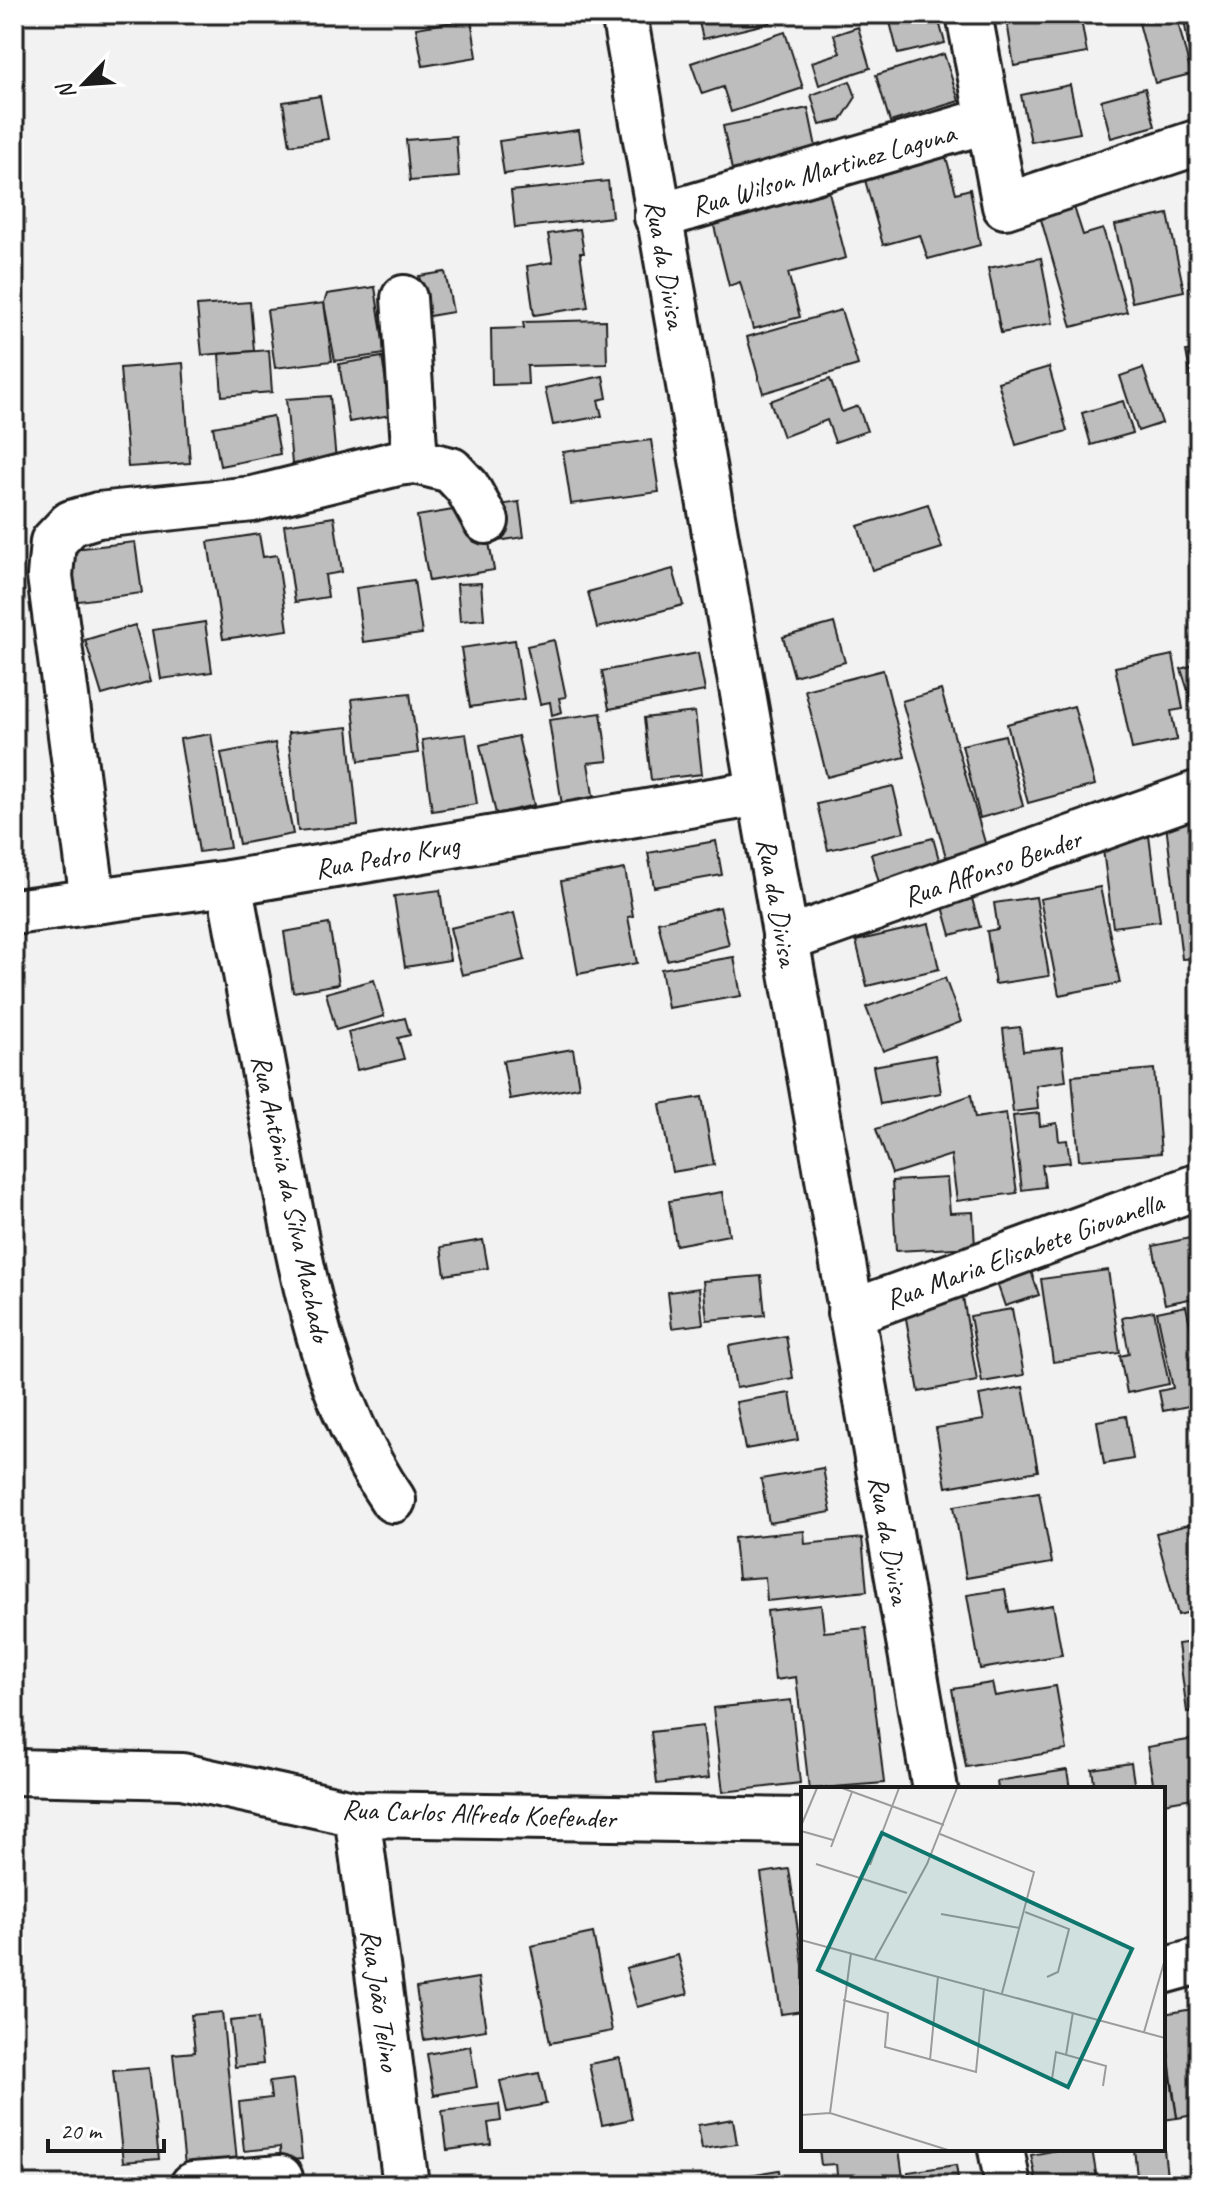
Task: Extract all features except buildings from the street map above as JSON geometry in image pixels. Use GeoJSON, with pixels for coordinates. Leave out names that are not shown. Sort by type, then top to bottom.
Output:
{"type":"FeatureCollection","features":[{"type":"Feature","properties":{"kind":"street","name":"Rua da Divisa"},"geometry":{"type":"LineString","coordinates":[[624,14],[657,217],[935,1787]]}},
{"type":"Feature","properties":{"kind":"street"},"geometry":{"type":"LineString","coordinates":[[969,14],[1005,206],[1199,142]]}},
{"type":"Feature","properties":{"kind":"street","name":"Rua Wilson Martinez Laguna"},"geometry":{"type":"LineString","coordinates":[[657,217],[989,120]]}},
{"type":"Feature","properties":{"kind":"street"},"geometry":{"type":"LineString","coordinates":[[404,298],[415,461]]}},
{"type":"Feature","properties":{"kind":"street"},"geometry":{"type":"LineString","coordinates":[[93,901],[50,576],[53,542],[71,523],[98,515],[253,499],[361,470],[415,461],[451,470],[467,487],[486,521]]}},
{"type":"Feature","properties":{"kind":"street","name":"Rua Pedro Krug"},"geometry":{"type":"LineString","coordinates":[[14,912],[229,883],[759,793]]}},
{"type":"Feature","properties":{"kind":"street","name":"Rua Affonso Bender"},"geometry":{"type":"LineString","coordinates":[[785,940],[1199,793]]}},
{"type":"Feature","properties":{"kind":"street","name":"Rua Antônia da Silva Machado"},"geometry":{"type":"LineString","coordinates":[[229,883],[295,1235],[318,1330],[355,1434],[393,1500]]}},
{"type":"Feature","properties":{"kind":"street","name":"Rua Maria Elisabete Giovanella"},"geometry":{"type":"LineString","coordinates":[[850,1313],[1199,1186]]}},
{"type":"Feature","properties":{"kind":"street","name":"Rua Carlos Alfredo Koefender"},"geometry":{"type":"LineString","coordinates":[[14,1772],[182,1776],[357,1814],[801,1821]]}},
{"type":"Feature","properties":{"kind":"street","name":"Rua João Telino"},"geometry":{"type":"LineString","coordinates":[[357,1814],[406,2185]]}},
{"type":"Feature","properties":{"kind":"street"},"geometry":{"type":"LineString","coordinates":[[1165,1970],[1199,1961]]}},
{"type":"Feature","properties":{"kind":"street"},"geometry":{"type":"LineString","coordinates":[[1001,2151],[1008,2185]]}},
{"type":"Feature","properties":{"kind":"street"},"geometry":{"type":"LineString","coordinates":[[193,2185],[280,2178]]}}]}
